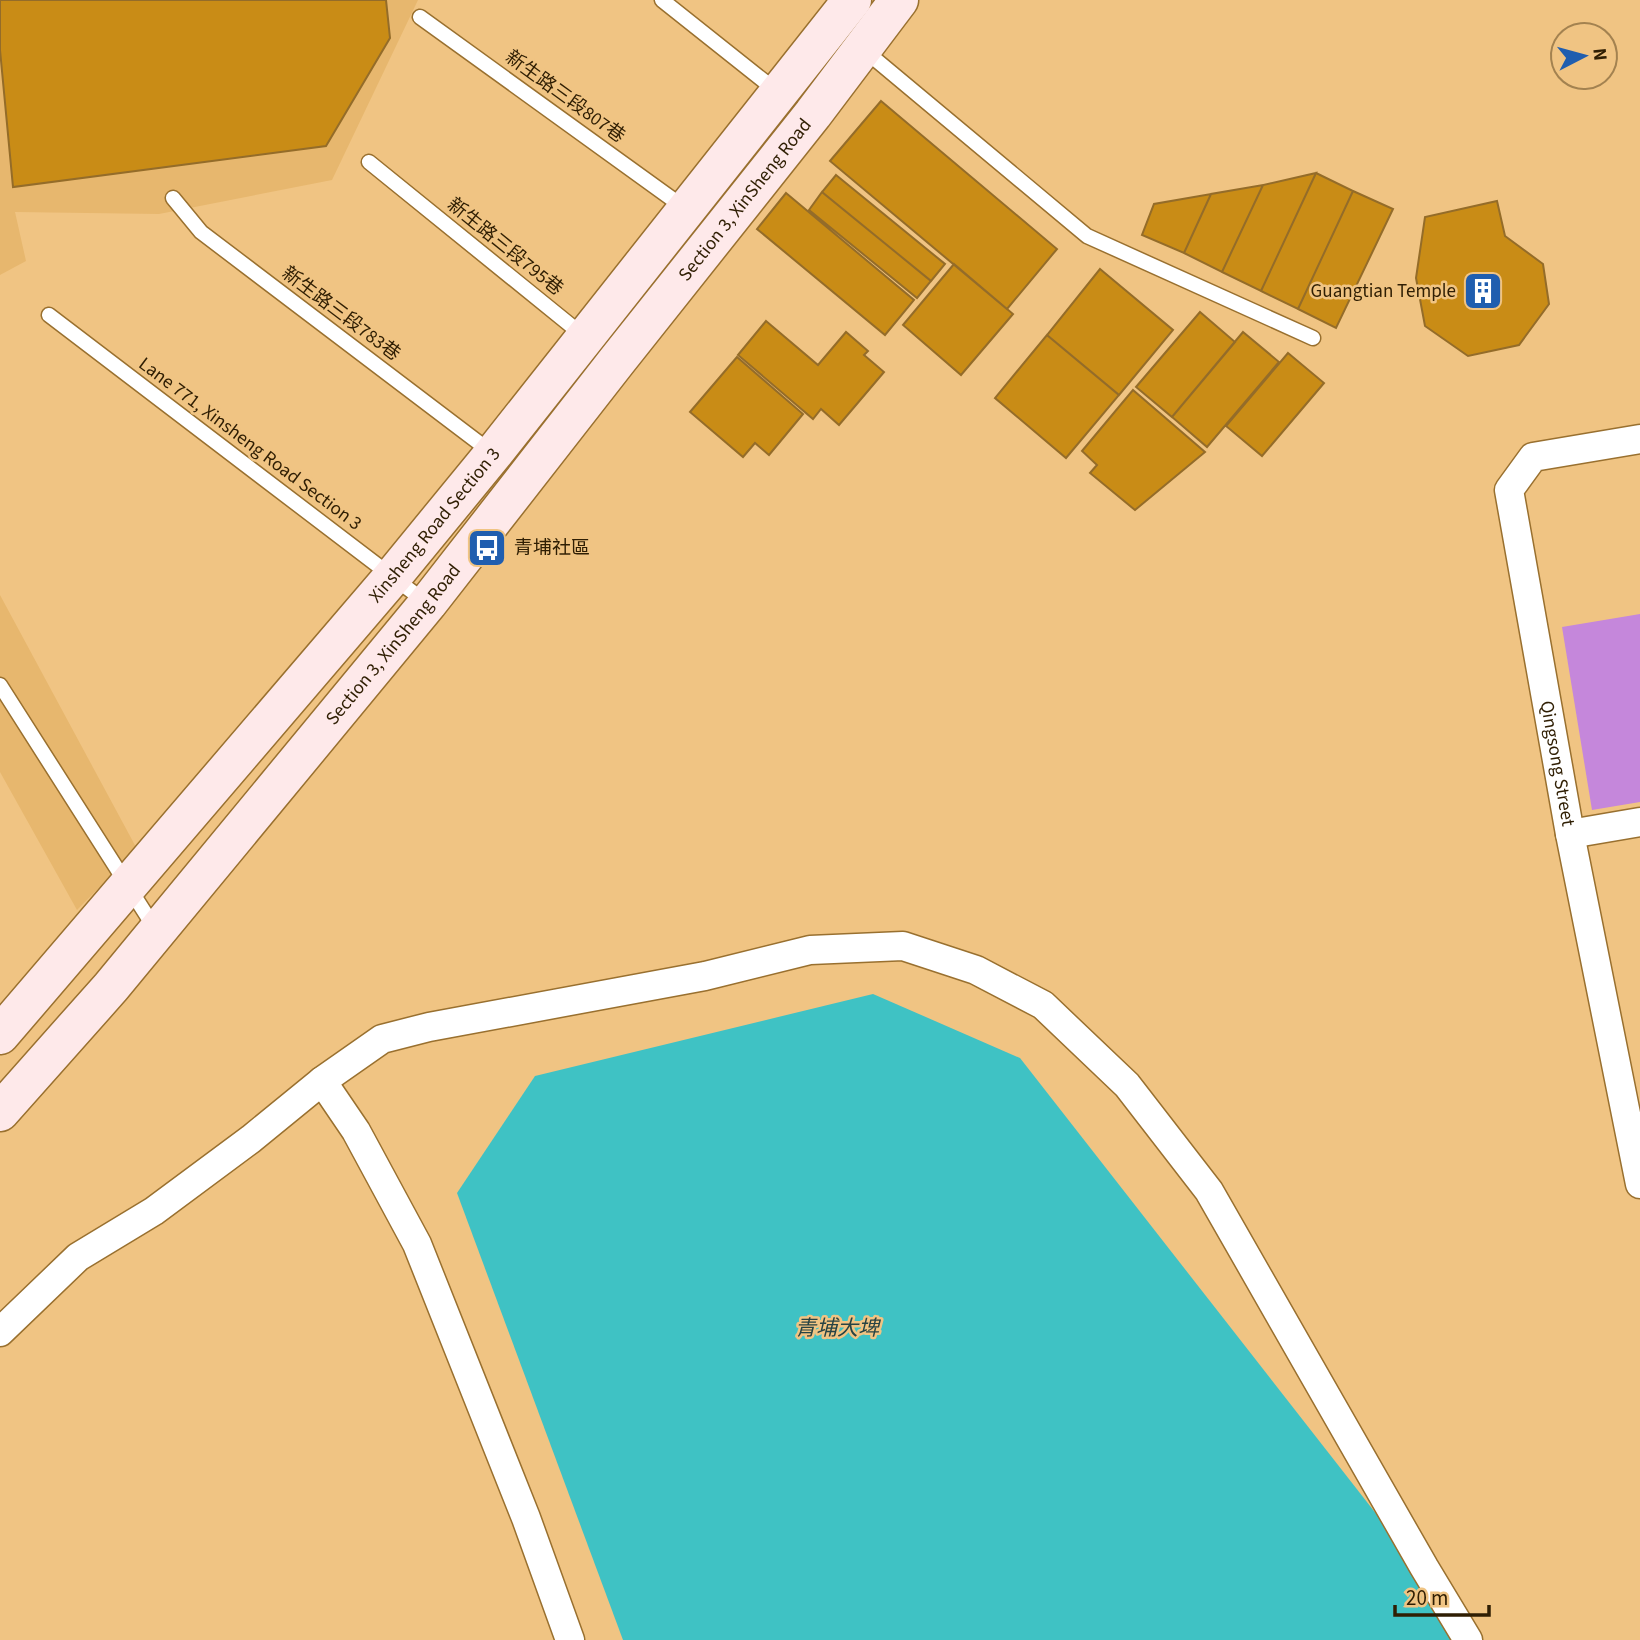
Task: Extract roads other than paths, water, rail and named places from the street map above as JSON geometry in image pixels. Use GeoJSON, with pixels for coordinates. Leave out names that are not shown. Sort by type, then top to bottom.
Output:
{"type":"FeatureCollection","features":[{"type":"Feature","properties":{"kind":"main road","name":"Xinsheng Road Section 3"},"geometry":{"type":"LineString","coordinates":[[4,1024],[127,886],[393,576],[493,454],[601,350],[686,209],[796,103],[852,0]]}},
{"type":"Feature","properties":{"kind":"main road","name":"Section 3, XinSheng Road"},"geometry":{"type":"LineString","coordinates":[[0,1112],[111,987],[428,603],[601,350],[796,103],[862,48],[899,0]]}},
{"type":"Feature","properties":{"kind":"street","name":"Qingsong Street"},"geometry":{"type":"LineString","coordinates":[[1640,439],[1533,457],[1509,490],[1570,834],[1640,1184]]}},
{"type":"Feature","properties":{"kind":"street"},"geometry":{"type":"LineString","coordinates":[[1570,834],[1640,822]]}},
{"type":"Feature","properties":{"kind":"street"},"geometry":{"type":"LineString","coordinates":[[0,1332],[78,1258],[154,1211],[251,1139],[322,1081],[382,1039],[429,1027],[705,976],[810,950],[903,946],[976,970],[1043,1005],[1127,1085],[1209,1191],[1468,1640]]}},
{"type":"Feature","properties":{"kind":"street"},"geometry":{"type":"LineString","coordinates":[[322,1081],[356,1131],[416,1244],[526,1518],[570,1640]]}},
{"type":"Feature","properties":{"kind":"lane"},"geometry":{"type":"LineString","coordinates":[[662,0],[796,103]]}},
{"type":"Feature","properties":{"kind":"lane","name":"新生路三段807巷"},"geometry":{"type":"LineString","coordinates":[[421,17],[686,209]]}},
{"type":"Feature","properties":{"kind":"lane"},"geometry":{"type":"LineString","coordinates":[[862,48],[1087,236],[1313,338]]}},
{"type":"Feature","properties":{"kind":"lane","name":"新生路三段795巷"},"geometry":{"type":"LineString","coordinates":[[369,162],[601,350]]}},
{"type":"Feature","properties":{"kind":"lane","name":"新生路三段783巷"},"geometry":{"type":"LineString","coordinates":[[173,198],[201,232],[493,454]]}},
{"type":"Feature","properties":{"kind":"lane","name":"Lane 771, Xinsheng Road Section 3"},"geometry":{"type":"LineString","coordinates":[[49,315],[428,603]]}},
{"type":"Feature","properties":{"kind":"lane"},"geometry":{"type":"LineString","coordinates":[[0,685],[157,932]]}},
{"type":"Feature","properties":{"kind":"water","name":"青埔大埤"},"geometry":{"type":"Polygon","coordinates":[[[873,994],[1020,1058],[1381,1520],[1453,1640],[623,1640],[457,1193],[535,1076],[873,994]]]}},
{"type":"Feature","properties":{"kind":"place","name":"Guangtian Temple"},"geometry":{"type":"Point","coordinates":[1483,291]}},
{"type":"Feature","properties":{"kind":"place","name":"青埔社區"},"geometry":{"type":"Point","coordinates":[487,548]}}]}
